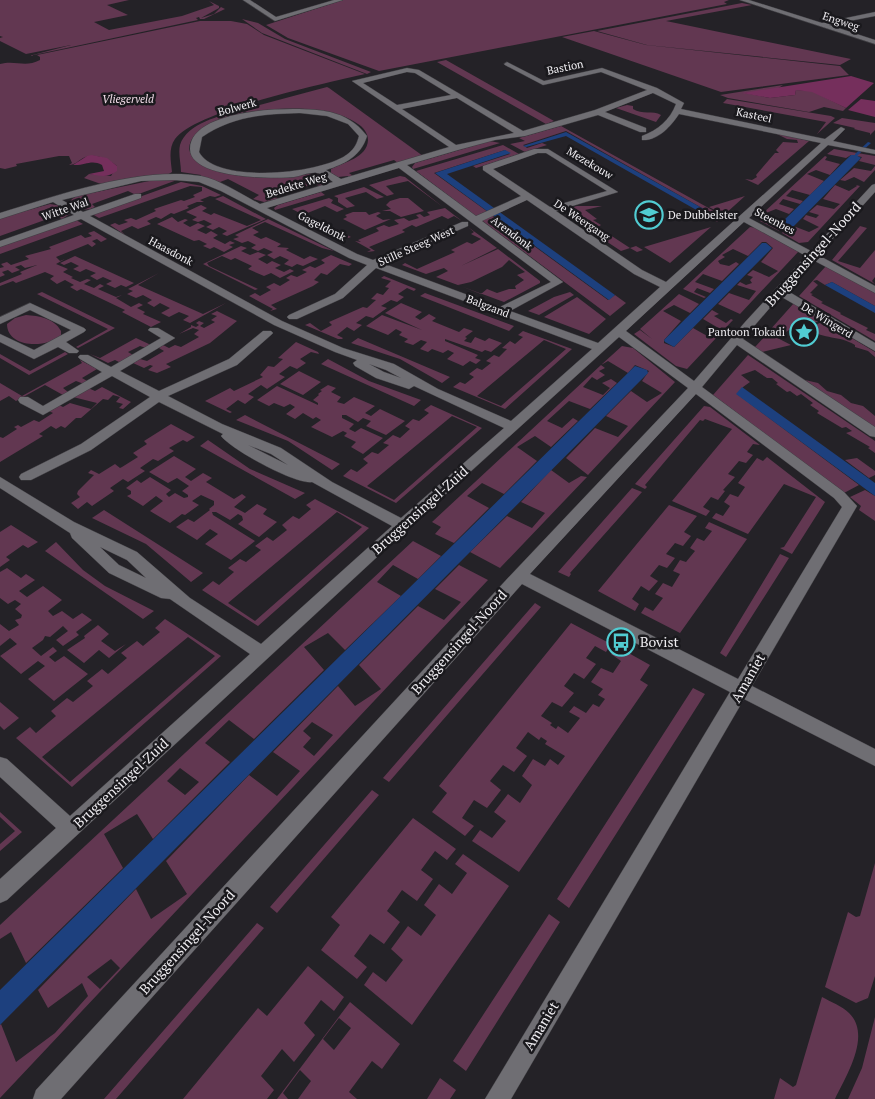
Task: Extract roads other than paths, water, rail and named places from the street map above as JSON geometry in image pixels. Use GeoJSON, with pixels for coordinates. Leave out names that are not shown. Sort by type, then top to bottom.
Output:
{"type":"FeatureCollection","features":[{"type":"Feature","properties":{"kind":"street"},"geometry":{"type":"LineString","coordinates":[[246,0],[275,20],[340,0]]}},
{"type":"Feature","properties":{"kind":"street","name":"Engweg"},"geometry":{"type":"LineString","coordinates":[[746,0],[875,42]]}},
{"type":"Feature","properties":{"kind":"street"},"geometry":{"type":"LineString","coordinates":[[822,25],[875,14]]}},
{"type":"Feature","properties":{"kind":"street","name":"Bastion"},"geometry":{"type":"LineString","coordinates":[[507,64],[543,83],[602,70]]}},
{"type":"Feature","properties":{"kind":"street","name":"Bastion"},"geometry":{"type":"LineString","coordinates":[[591,65],[670,96],[679,107]]}},
{"type":"Feature","properties":{"kind":"street"},"geometry":{"type":"LineString","coordinates":[[455,148],[357,82],[412,70],[417,71],[522,134],[598,112],[654,90]]}},
{"type":"Feature","properties":{"kind":"street"},"geometry":{"type":"LineString","coordinates":[[395,108],[456,96]]}},
{"type":"Feature","properties":{"kind":"street"},"geometry":{"type":"LineString","coordinates":[[598,112],[644,134],[661,130],[679,107]]}},
{"type":"Feature","properties":{"kind":"street","name":"Kasteel"},"geometry":{"type":"LineString","coordinates":[[679,107],[826,143],[875,152]]}},
{"type":"Feature","properties":{"kind":"street","name":"Bolwerk"},"geometry":{"type":"LineString","coordinates":[[270,111],[304,111],[326,114],[344,119],[357,127],[363,136],[358,151],[335,165],[318,170],[274,175],[238,174],[216,168],[200,160],[194,151],[194,144],[205,130],[218,123],[247,114],[270,111]]}},
{"type":"Feature","properties":{"kind":"street","name":"Bruggensingel-Zuid"},"geometry":{"type":"LineString","coordinates":[[0,893],[841,129]]}},
{"type":"Feature","properties":{"kind":"street","name":"Bedekte Weg"},"geometry":{"type":"LineString","coordinates":[[0,216],[54,199],[141,178],[181,177],[201,179],[259,207],[455,148],[495,138],[522,134]]}},
{"type":"Feature","properties":{"kind":"street","name":"Mezekouw"},"geometry":{"type":"LineString","coordinates":[[486,168],[537,151],[548,151],[614,192],[547,211]]}},
{"type":"Feature","properties":{"kind":"street","name":"Arendonk"},"geometry":{"type":"LineString","coordinates":[[401,165],[470,222],[558,282],[501,311]]}},
{"type":"Feature","properties":{"kind":"street","name":"De Weergang"},"geometry":{"type":"LineString","coordinates":[[486,168],[638,272],[668,287]]}},
{"type":"Feature","properties":{"kind":"street"},"geometry":{"type":"LineString","coordinates":[[318,170],[341,183]]}},
{"type":"Feature","properties":{"kind":"street","name":"Bruggensingel-Noord"},"geometry":{"type":"LineString","coordinates":[[44,1099],[520,576],[695,388],[736,339],[875,186]]}},
{"type":"Feature","properties":{"kind":"street","name":"Witte Wal"},"geometry":{"type":"LineString","coordinates":[[0,244],[138,196]]}},
{"type":"Feature","properties":{"kind":"street","name":"Stille Steeg West"},"geometry":{"type":"LineString","coordinates":[[293,317],[339,296],[375,263],[527,197]]}},
{"type":"Feature","properties":{"kind":"street","name":"Haasdonk"},"geometry":{"type":"LineString","coordinates":[[54,199],[278,323],[339,350],[380,375],[434,392],[513,427]]}},
{"type":"Feature","properties":{"kind":"street","name":"Gageldonk"},"geometry":{"type":"LineString","coordinates":[[259,207],[353,256],[375,263]]}},
{"type":"Feature","properties":{"kind":"street","name":"Steenbes"},"geometry":{"type":"LineString","coordinates":[[743,218],[875,290]]}},
{"type":"Feature","properties":{"kind":"street","name":"Balgzand"},"geometry":{"type":"LineString","coordinates":[[375,263],[600,348]]}},
{"type":"Feature","properties":{"kind":"street","name":"De Wingerd"},"geometry":{"type":"LineString","coordinates":[[779,291],[875,348]]}},
{"type":"Feature","properties":{"kind":"street"},"geometry":{"type":"LineString","coordinates":[[0,337],[34,355],[80,330],[30,306],[2,319]]}},
{"type":"Feature","properties":{"kind":"street"},"geometry":{"type":"LineString","coordinates":[[24,400],[43,411],[169,338],[154,330]]}},
{"type":"Feature","properties":{"kind":"street","name":"Amaniet"},"geometry":{"type":"LineString","coordinates":[[497,1099],[850,506],[839,494],[619,331]]}},
{"type":"Feature","properties":{"kind":"street"},"geometry":{"type":"LineString","coordinates":[[262,654],[184,602],[114,569],[69,526],[9,483],[86,447],[159,396],[233,362],[267,333]]}},
{"type":"Feature","properties":{"kind":"street"},"geometry":{"type":"LineString","coordinates":[[736,339],[875,433]]}},
{"type":"Feature","properties":{"kind":"street"},"geometry":{"type":"LineString","coordinates":[[58,342],[73,351]]}},
{"type":"Feature","properties":{"kind":"street"},"geometry":{"type":"LineString","coordinates":[[84,357],[217,427],[243,448],[264,461],[328,485],[403,525]]}},
{"type":"Feature","properties":{"kind":"street"},"geometry":{"type":"LineString","coordinates":[[520,576],[875,758]]}},
{"type":"Feature","properties":{"kind":"street"},"geometry":{"type":"LineString","coordinates":[[0,765],[71,829]]}},
{"type":"Feature","properties":{"kind":"water"},"geometry":{"type":"Polygon","coordinates":[[[566,132],[710,213],[707,216],[566,136],[526,147],[523,146],[566,132]]]}},
{"type":"Feature","properties":{"kind":"water"},"geometry":{"type":"Polygon","coordinates":[[[505,150],[511,153],[447,174],[615,295],[609,300],[435,173],[505,150]]]}},
{"type":"Feature","properties":{"kind":"water"},"geometry":{"type":"Polygon","coordinates":[[[851,155],[861,158],[792,228],[787,228],[780,224],[851,155]]]}},
{"type":"Feature","properties":{"kind":"water"},"geometry":{"type":"Polygon","coordinates":[[[762,243],[766,243],[772,248],[674,347],[665,342],[664,340],[762,243]]]}},
{"type":"Feature","properties":{"kind":"water"},"geometry":{"type":"Polygon","coordinates":[[[832,282],[875,306],[875,313],[825,285],[832,282]]]}},
{"type":"Feature","properties":{"kind":"water"},"geometry":{"type":"Polygon","coordinates":[[[635,366],[647,370],[648,373],[0,1025],[0,990],[635,366]]]}},
{"type":"Feature","properties":{"kind":"water"},"geometry":{"type":"Polygon","coordinates":[[[742,387],[875,483],[875,496],[736,394],[742,387]]]}},
{"type":"Feature","properties":{"kind":"waterway"},"geometry":{"type":"LineString","coordinates":[[856,155],[869,143]]}},
{"type":"Feature","properties":{"kind":"place","name":"De Dubbelster"},"geometry":{"type":"Point","coordinates":[649,215]}},
{"type":"Feature","properties":{"kind":"place","name":"Pantoon Tokadi"},"geometry":{"type":"Point","coordinates":[804,332]}},
{"type":"Feature","properties":{"kind":"place","name":"Bovist"},"geometry":{"type":"Point","coordinates":[621,642]}},
{"type":"Feature","properties":{"kind":"park label","name":"Vliegerveld"},"geometry":{"type":"Point","coordinates":[128,99]}}]}
